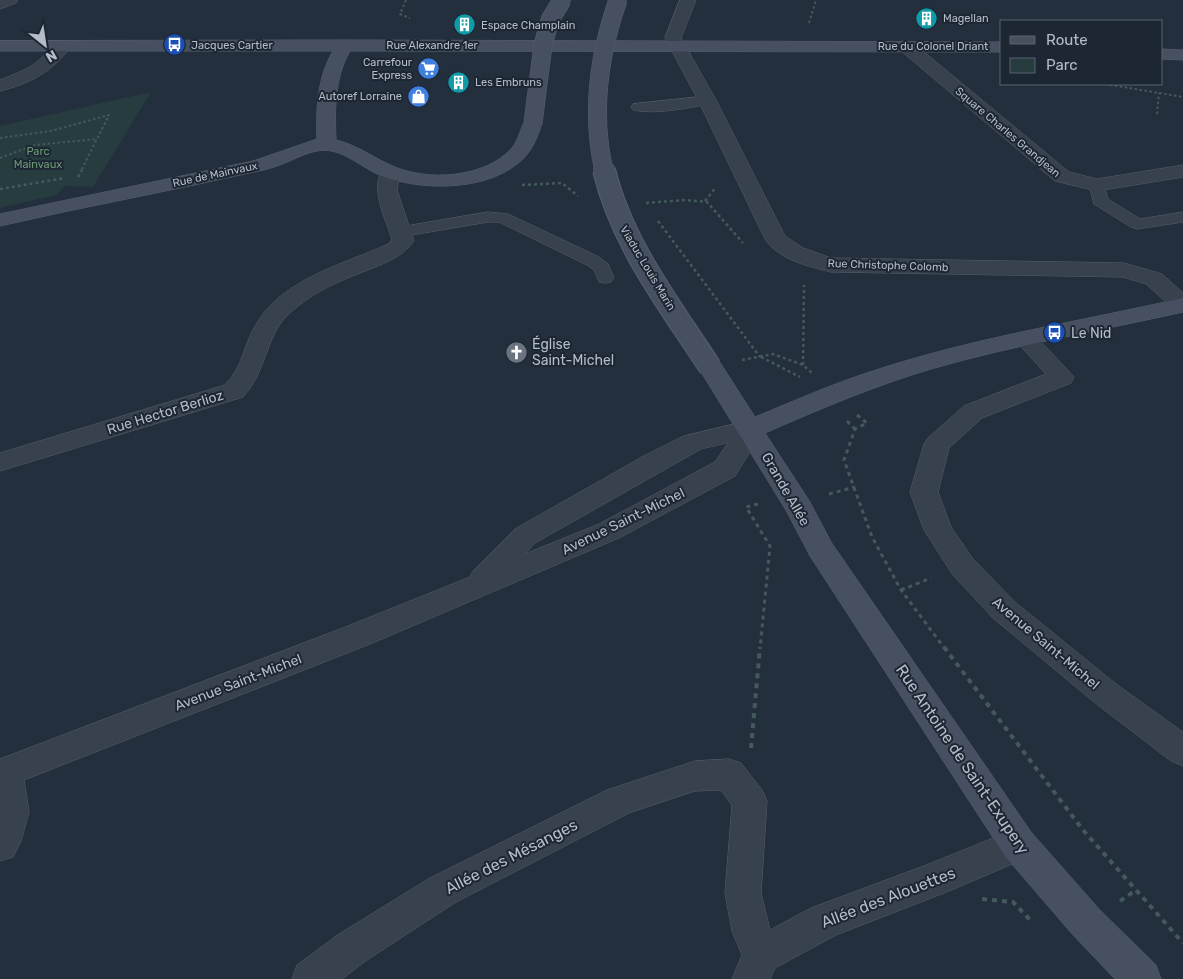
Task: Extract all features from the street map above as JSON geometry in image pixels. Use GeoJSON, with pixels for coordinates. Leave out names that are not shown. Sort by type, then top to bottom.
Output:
{"type":"FeatureCollection","features":[{"type":"Feature","properties":{"kind":"main road"},"geometry":{"type":"LineString","coordinates":[[345,45],[332,68],[327,87],[327,144],[345,148],[377,166],[407,177],[435,180],[467,178],[488,172],[511,160],[524,148],[530,136],[533,123],[543,45],[550,20],[562,0]]}},
{"type":"Feature","properties":{"kind":"main road","name":"Viaduc Louis Marin"},"geometry":{"type":"LineString","coordinates":[[618,0],[611,16],[601,58],[598,114],[601,152],[610,191],[618,216],[629,240],[751,429]]}},
{"type":"Feature","properties":{"kind":"main road"},"geometry":{"type":"LineString","coordinates":[[275,45],[313,58],[332,68]]}},
{"type":"Feature","properties":{"kind":"main road","name":"Rue Alexandre 1er"},"geometry":{"type":"LineString","coordinates":[[0,46],[863,45]]}},
{"type":"Feature","properties":{"kind":"main road","name":"Rue du Colonel Driant"},"geometry":{"type":"LineString","coordinates":[[863,45],[1000,47]]}},
{"type":"Feature","properties":{"kind":"main road"},"geometry":{"type":"LineString","coordinates":[[1163,54],[1183,55]]}},
{"type":"Feature","properties":{"kind":"main road","name":"Rue de Mainvaux"},"geometry":{"type":"LineString","coordinates":[[0,220],[111,194],[237,170],[272,161],[304,148],[327,144]]}},
{"type":"Feature","properties":{"kind":"main road","name":"Avenue Saint-Michel"},"geometry":{"type":"LineString","coordinates":[[751,429],[834,394],[888,374],[1026,339],[1183,305]]}},
{"type":"Feature","properties":{"kind":"main road","name":"Grande Allée"},"geometry":{"type":"LineString","coordinates":[[751,429],[800,509],[820,548]]}},
{"type":"Feature","properties":{"kind":"main road","name":"Rue Antoine de Saint-Exupery"},"geometry":{"type":"LineString","coordinates":[[820,548],[1018,844],[1086,922],[1142,979]]}},
{"type":"Feature","properties":{"kind":"street"},"geometry":{"type":"LineString","coordinates":[[0,4],[10,0]]}},
{"type":"Feature","properties":{"kind":"street"},"geometry":{"type":"LineString","coordinates":[[677,45],[673,38],[685,8]]}},
{"type":"Feature","properties":{"kind":"street","name":"Rue Christophe Colomb"},"geometry":{"type":"LineString","coordinates":[[677,45],[707,100],[776,239],[786,248],[803,258],[832,265],[856,266],[1124,270],[1154,279],[1162,284],[1183,305]]}},
{"type":"Feature","properties":{"kind":"street"},"geometry":{"type":"LineString","coordinates":[[0,86],[41,68],[55,56],[62,46]]}},
{"type":"Feature","properties":{"kind":"street","name":"Square Charles Grandjean"},"geometry":{"type":"LineString","coordinates":[[906,46],[1057,174],[1073,181],[1097,185],[1183,170]]}},
{"type":"Feature","properties":{"kind":"street"},"geometry":{"type":"LineString","coordinates":[[390,172],[387,190],[400,232]]}},
{"type":"Feature","properties":{"kind":"street","name":"Rue Hector Berlioz"},"geometry":{"type":"LineString","coordinates":[[0,462],[234,390],[242,384],[249,373],[261,338],[269,322],[282,306],[335,276],[396,249],[403,241],[400,232]]}},
{"type":"Feature","properties":{"kind":"street","name":"Avenue Saint-Michel"},"geometry":{"type":"LineString","coordinates":[[1026,339],[1062,377],[973,412],[937,444],[924,492],[938,530],[963,567],[1004,610],[1105,692],[1183,751]]}},
{"type":"Feature","properties":{"kind":"street","name":"Avenue Saint-Michel"},"geometry":{"type":"LineString","coordinates":[[475,588],[525,536],[599,493],[693,442],[751,429]]}},
{"type":"Feature","properties":{"kind":"street","name":"Avenue Saint-Michel"},"geometry":{"type":"LineString","coordinates":[[3,773],[360,635],[609,531],[726,469],[751,429]]}},
{"type":"Feature","properties":{"kind":"street"},"geometry":{"type":"LineString","coordinates":[[0,845],[3,841],[11,812],[3,773]]}},
{"type":"Feature","properties":{"kind":"street"},"geometry":{"type":"LineString","coordinates":[[729,774],[750,801],[743,893],[756,967]]}},
{"type":"Feature","properties":{"kind":"street","name":"Allée des Mésanges"},"geometry":{"type":"LineString","coordinates":[[311,979],[353,947],[443,890],[620,802],[695,776],[729,774]]}},
{"type":"Feature","properties":{"kind":"street","name":"Allée des Alouettes"},"geometry":{"type":"LineString","coordinates":[[756,967],[824,921],[936,879],[1018,844]]}},
{"type":"Feature","properties":{"kind":"lane"},"geometry":{"type":"LineString","coordinates":[[638,107],[665,106],[707,100]]}},
{"type":"Feature","properties":{"kind":"lane"},"geometry":{"type":"LineString","coordinates":[[1097,185],[1100,201],[1137,224],[1183,217]]}},
{"type":"Feature","properties":{"kind":"lane"},"geometry":{"type":"LineString","coordinates":[[400,232],[502,217],[593,261],[602,268],[606,278]]}},
{"type":"Feature","properties":{"kind":"path"},"geometry":{"type":"LineString","coordinates":[[400,14],[406,0]]}},
{"type":"Feature","properties":{"kind":"path"},"geometry":{"type":"LineString","coordinates":[[1111,85],[1183,97]]}},
{"type":"Feature","properties":{"kind":"path"},"geometry":{"type":"LineString","coordinates":[[1157,114],[1159,93]]}},
{"type":"Feature","properties":{"kind":"path"},"geometry":{"type":"LineString","coordinates":[[0,138],[52,131],[109,115],[78,178],[58,178],[0,189]]}},
{"type":"Feature","properties":{"kind":"path"},"geometry":{"type":"LineString","coordinates":[[0,158],[20,148],[39,143],[98,139]]}},
{"type":"Feature","properties":{"kind":"path"},"geometry":{"type":"LineString","coordinates":[[705,201],[716,187]]}},
{"type":"Feature","properties":{"kind":"path"},"geometry":{"type":"LineString","coordinates":[[645,203],[650,211]]}},
{"type":"Feature","properties":{"kind":"path"},"geometry":{"type":"LineString","coordinates":[[656,218],[760,356]]}},
{"type":"Feature","properties":{"kind":"path"},"geometry":{"type":"LineString","coordinates":[[803,365],[804,279]]}},
{"type":"Feature","properties":{"kind":"path"},"geometry":{"type":"LineString","coordinates":[[710,367],[773,354],[803,365],[867,424],[855,429],[844,460],[872,537],[901,590],[1083,830],[1183,943]]}},
{"type":"Feature","properties":{"kind":"path"},"geometry":{"type":"LineString","coordinates":[[729,774],[750,755],[770,546],[746,507]]}},
{"type":"Feature","properties":{"kind":"path"},"geometry":{"type":"LineString","coordinates":[[901,590],[927,580]]}},
{"type":"Feature","properties":{"kind":"path"},"geometry":{"type":"LineString","coordinates":[[936,879],[951,903],[977,899],[1013,902],[1039,929]]}},
{"type":"Feature","properties":{"kind":"green space","name":"Parc Mainvaux"},"geometry":{"type":"Polygon","coordinates":[[[151,92],[93,187],[65,186],[56,195],[0,208],[0,126],[151,92]]]}},
{"type":"Feature","properties":{"kind":"place","name":"Magellan"},"geometry":{"type":"Point","coordinates":[927,18]}},
{"type":"Feature","properties":{"kind":"place","name":"Espace Champlain"},"geometry":{"type":"Point","coordinates":[465,25]}},
{"type":"Feature","properties":{"kind":"place","name":"Jacques Cartier"},"geometry":{"type":"Point","coordinates":[175,45]}},
{"type":"Feature","properties":{"kind":"place","name":"Carrefour Express"},"geometry":{"type":"Point","coordinates":[428,68]}},
{"type":"Feature","properties":{"kind":"place","name":"Les Embruns"},"geometry":{"type":"Point","coordinates":[459,82]}},
{"type":"Feature","properties":{"kind":"place","name":"Autoref Lorraine"},"geometry":{"type":"Point","coordinates":[418,96]}},
{"type":"Feature","properties":{"kind":"place","name":"Le Nid"},"geometry":{"type":"Point","coordinates":[1055,333]}},
{"type":"Feature","properties":{"kind":"place","name":"Église Saint-Michel"},"geometry":{"type":"Point","coordinates":[516,352]}}]}
